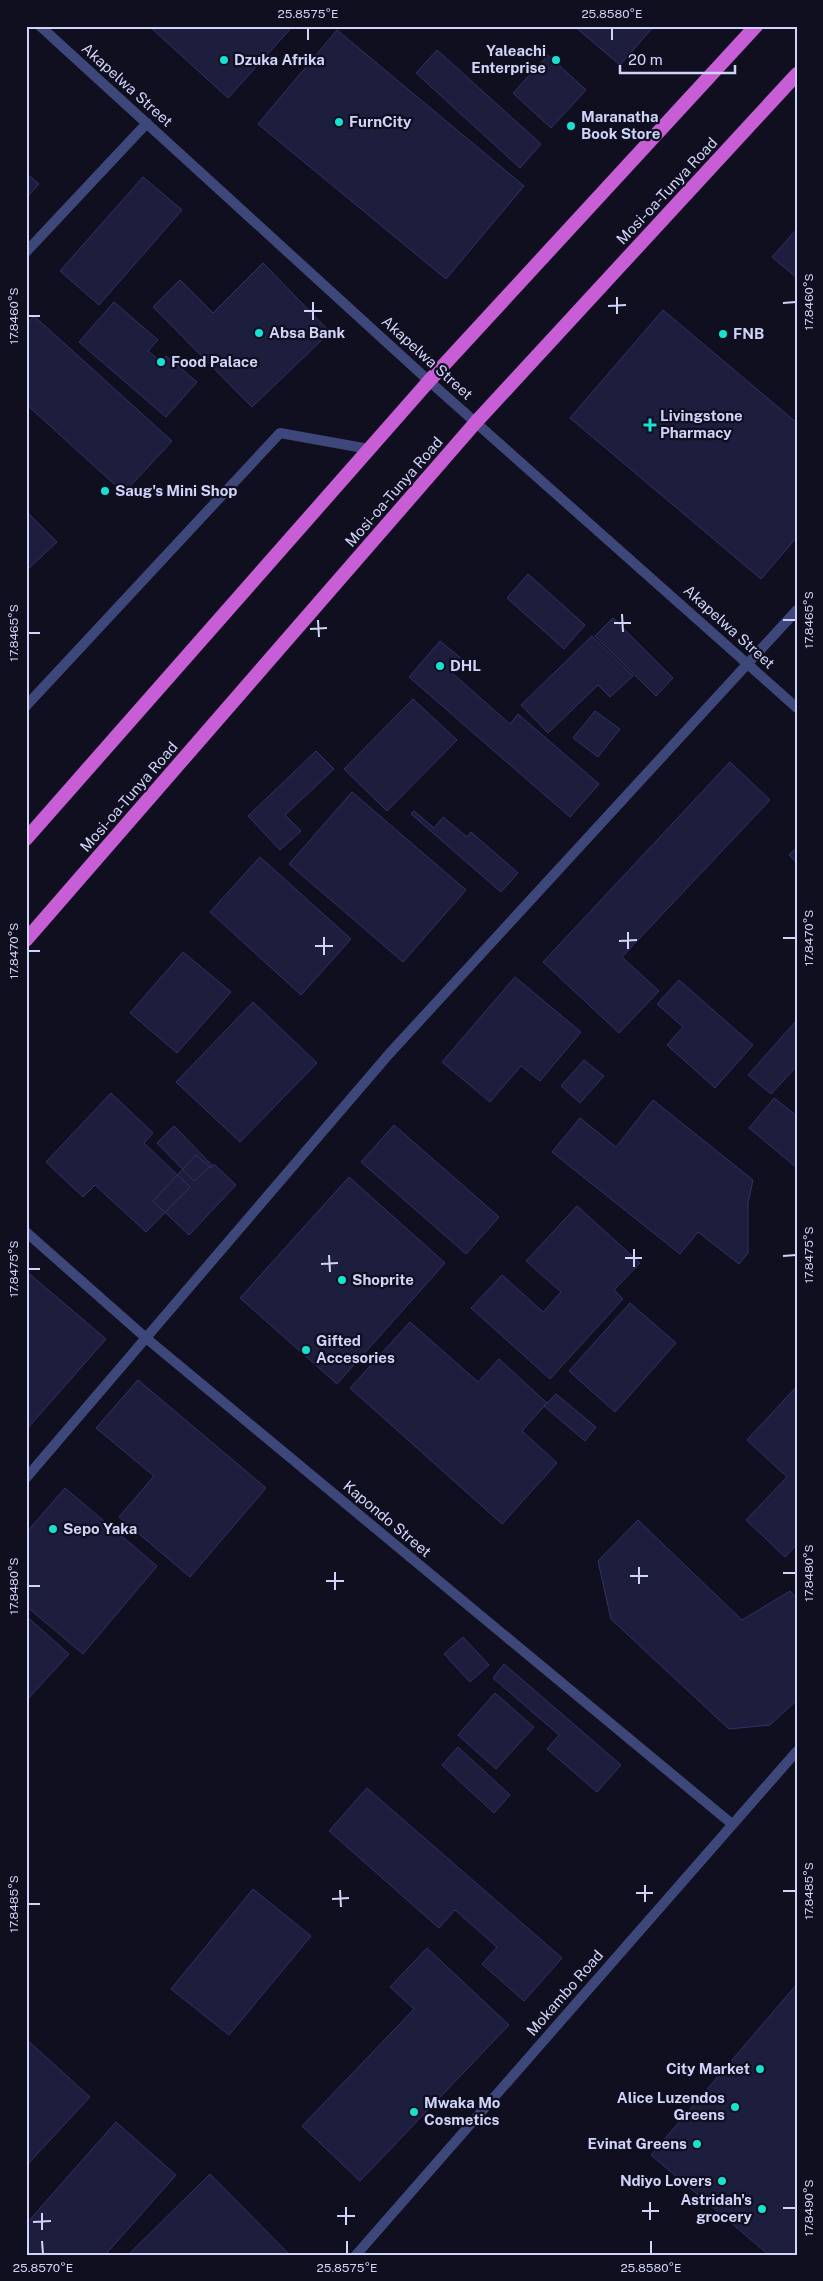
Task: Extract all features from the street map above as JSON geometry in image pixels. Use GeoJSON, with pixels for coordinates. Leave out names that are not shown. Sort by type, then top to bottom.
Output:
{"type":"FeatureCollection","features":[{"type":"Feature","properties":{"kind":"highway"},"geometry":{"type":"LineString","coordinates":[[26,839],[429,381],[756,26]]}},
{"type":"Feature","properties":{"kind":"highway","name":"Mosi-oa-Tunya Road"},"geometry":{"type":"LineString","coordinates":[[26,940],[476,422],[797,74]]}},
{"type":"Feature","properties":{"kind":"street","name":"Akapelwa Street"},"geometry":{"type":"LineString","coordinates":[[40,26],[429,381],[797,708]]}},
{"type":"Feature","properties":{"kind":"street"},"geometry":{"type":"LineString","coordinates":[[26,252],[147,123]]}},
{"type":"Feature","properties":{"kind":"street"},"geometry":{"type":"LineString","coordinates":[[26,706],[280,433],[369,449]]}},
{"type":"Feature","properties":{"kind":"street"},"geometry":{"type":"LineString","coordinates":[[26,1478],[389,1054],[797,610]]}},
{"type":"Feature","properties":{"kind":"street","name":"Kapondo Street"},"geometry":{"type":"LineString","coordinates":[[26,1232],[146,1338],[732,1824]]}},
{"type":"Feature","properties":{"kind":"street","name":"Mokambo Road"},"geometry":{"type":"LineString","coordinates":[[356,2255],[797,1751]]}},
{"type":"Feature","properties":{"kind":"building"},"geometry":{"type":"Polygon","coordinates":[[[149,26],[293,26],[228,98],[149,26]]]}},
{"type":"Feature","properties":{"kind":"building"},"geometry":{"type":"Polygon","coordinates":[[[574,26],[654,26],[620,65],[574,26]]]}},
{"type":"Feature","properties":{"kind":"building"},"geometry":{"type":"Polygon","coordinates":[[[337,30],[524,186],[446,279],[258,124],[337,30]]]}},
{"type":"Feature","properties":{"kind":"building"},"geometry":{"type":"Polygon","coordinates":[[[437,50],[541,144],[520,168],[416,73],[437,50]]]}},
{"type":"Feature","properties":{"kind":"building"},"geometry":{"type":"Polygon","coordinates":[[[548,55],[586,90],[551,128],[513,93],[548,55]]]}},
{"type":"Feature","properties":{"kind":"building"},"geometry":{"type":"Polygon","coordinates":[[[26,173],[39,184],[26,198],[26,173]]]}},
{"type":"Feature","properties":{"kind":"building"},"geometry":{"type":"Polygon","coordinates":[[[143,177],[182,210],[99,305],[60,271],[143,177]]]}},
{"type":"Feature","properties":{"kind":"building"},"geometry":{"type":"Polygon","coordinates":[[[797,229],[797,278],[772,257],[797,229]]]}},
{"type":"Feature","properties":{"kind":"building"},"geometry":{"type":"Polygon","coordinates":[[[263,263],[330,332],[252,407],[153,307],[180,280],[213,313],[263,263]]]}},
{"type":"Feature","properties":{"kind":"building"},"geometry":{"type":"Polygon","coordinates":[[[114,302],[158,340],[148,351],[161,362],[166,356],[197,382],[166,417],[79,342],[114,302]]]}},
{"type":"Feature","properties":{"kind":"building"},"geometry":{"type":"Polygon","coordinates":[[[663,310],[797,423],[797,537],[761,579],[570,418],[663,310]]]}},
{"type":"Feature","properties":{"kind":"building"},"geometry":{"type":"Polygon","coordinates":[[[34,316],[172,441],[124,493],[26,404],[26,325],[34,316]]]}},
{"type":"Feature","properties":{"kind":"building"},"geometry":{"type":"Polygon","coordinates":[[[26,511],[57,542],[26,571],[26,511]]]}},
{"type":"Feature","properties":{"kind":"building"},"geometry":{"type":"Polygon","coordinates":[[[528,574],[585,625],[564,649],[507,598],[528,574]]]}},
{"type":"Feature","properties":{"kind":"building"},"geometry":{"type":"Polygon","coordinates":[[[613,618],[673,678],[656,696],[595,636],[613,618]]]}},
{"type":"Feature","properties":{"kind":"building"},"geometry":{"type":"Polygon","coordinates":[[[592,636],[633,676],[610,697],[598,685],[548,733],[521,705],[592,636]]]}},
{"type":"Feature","properties":{"kind":"building"},"geometry":{"type":"Polygon","coordinates":[[[440,641],[463,660],[451,672],[510,724],[518,714],[599,784],[570,817],[409,677],[440,641]]]}},
{"type":"Feature","properties":{"kind":"building"},"geometry":{"type":"Polygon","coordinates":[[[413,699],[457,740],[387,811],[344,769],[413,699]]]}},
{"type":"Feature","properties":{"kind":"building"},"geometry":{"type":"Polygon","coordinates":[[[595,711],[620,729],[598,757],[573,738],[595,711]]]}},
{"type":"Feature","properties":{"kind":"building"},"geometry":{"type":"Polygon","coordinates":[[[316,751],[334,769],[285,815],[301,831],[280,850],[248,816],[316,751]]]}},
{"type":"Feature","properties":{"kind":"building"},"geometry":{"type":"Polygon","coordinates":[[[730,762],[770,800],[622,957],[659,991],[619,1033],[543,962],[730,762]]]}},
{"type":"Feature","properties":{"kind":"building"},"geometry":{"type":"Polygon","coordinates":[[[352,792],[466,890],[403,962],[289,864],[352,792]]]}},
{"type":"Feature","properties":{"kind":"building"},"geometry":{"type":"Polygon","coordinates":[[[414,811],[434,828],[443,817],[467,837],[471,832],[518,873],[501,892],[411,814],[414,811]]]}},
{"type":"Feature","properties":{"kind":"building"},"geometry":{"type":"Polygon","coordinates":[[[797,847],[797,863],[789,855],[797,847]]]}},
{"type":"Feature","properties":{"kind":"building"},"geometry":{"type":"Polygon","coordinates":[[[260,857],[351,939],[301,995],[210,912],[260,857]]]}},
{"type":"Feature","properties":{"kind":"building"},"geometry":{"type":"Polygon","coordinates":[[[183,952],[231,992],[177,1053],[130,1013],[183,952]]]}},
{"type":"Feature","properties":{"kind":"building"},"geometry":{"type":"Polygon","coordinates":[[[515,977],[581,1032],[540,1081],[521,1066],[490,1102],[442,1062],[515,977]]]}},
{"type":"Feature","properties":{"kind":"building"},"geometry":{"type":"Polygon","coordinates":[[[679,980],[753,1045],[715,1088],[667,1045],[683,1027],[657,1004],[679,980]]]}},
{"type":"Feature","properties":{"kind":"building"},"geometry":{"type":"Polygon","coordinates":[[[253,1002],[317,1063],[240,1142],[176,1082],[253,1002]]]}},
{"type":"Feature","properties":{"kind":"building"},"geometry":{"type":"Polygon","coordinates":[[[797,1020],[797,1066],[771,1094],[748,1075],[797,1020]]]}},
{"type":"Feature","properties":{"kind":"building"},"geometry":{"type":"Polygon","coordinates":[[[584,1060],[604,1076],[580,1103],[561,1086],[584,1060]]]}},
{"type":"Feature","properties":{"kind":"building"},"geometry":{"type":"Polygon","coordinates":[[[111,1093],[153,1133],[144,1143],[190,1187],[146,1232],[95,1185],[83,1197],[46,1162],[111,1093]]]}},
{"type":"Feature","properties":{"kind":"building"},"geometry":{"type":"Polygon","coordinates":[[[774,1098],[797,1116],[797,1168],[749,1128],[774,1098]]]}},
{"type":"Feature","properties":{"kind":"building"},"geometry":{"type":"Polygon","coordinates":[[[653,1100],[753,1180],[748,1203],[748,1253],[739,1264],[698,1232],[680,1254],[552,1152],[580,1118],[616,1147],[653,1100]]]}},
{"type":"Feature","properties":{"kind":"building"},"geometry":{"type":"Polygon","coordinates":[[[394,1125],[499,1217],[466,1254],[361,1162],[394,1125]]]}},
{"type":"Feature","properties":{"kind":"building"},"geometry":{"type":"Polygon","coordinates":[[[174,1126],[212,1165],[194,1181],[157,1143],[174,1126]]]}},
{"type":"Feature","properties":{"kind":"building"},"geometry":{"type":"Polygon","coordinates":[[[196,1155],[211,1168],[214,1164],[236,1185],[189,1235],[153,1201],[196,1155]]]}},
{"type":"Feature","properties":{"kind":"building","name":"Shoprite"},"geometry":{"type":"Polygon","coordinates":[[[349,1177],[445,1263],[337,1384],[240,1298],[349,1177]]]}},
{"type":"Feature","properties":{"kind":"building"},"geometry":{"type":"Polygon","coordinates":[[[577,1206],[640,1263],[614,1290],[623,1299],[550,1379],[471,1308],[502,1275],[543,1312],[561,1292],[526,1261],[577,1206]]]}},
{"type":"Feature","properties":{"kind":"building"},"geometry":{"type":"Polygon","coordinates":[[[26,1271],[106,1339],[26,1430],[26,1271]]]}},
{"type":"Feature","properties":{"kind":"building"},"geometry":{"type":"Polygon","coordinates":[[[630,1303],[676,1343],[615,1412],[569,1371],[630,1303]]]}},
{"type":"Feature","properties":{"kind":"building"},"geometry":{"type":"Polygon","coordinates":[[[410,1322],[478,1382],[499,1359],[547,1403],[522,1431],[557,1463],[502,1524],[350,1388],[410,1322]]]}},
{"type":"Feature","properties":{"kind":"building"},"geometry":{"type":"Polygon","coordinates":[[[138,1380],[266,1488],[190,1577],[119,1517],[154,1476],[96,1428],[138,1380]]]}},
{"type":"Feature","properties":{"kind":"building"},"geometry":{"type":"Polygon","coordinates":[[[797,1386],[797,1544],[785,1557],[746,1520],[787,1477],[747,1440],[797,1386]]]}},
{"type":"Feature","properties":{"kind":"building"},"geometry":{"type":"Polygon","coordinates":[[[556,1394],[596,1427],[585,1441],[544,1406],[556,1394]]]}},
{"type":"Feature","properties":{"kind":"building"},"geometry":{"type":"Polygon","coordinates":[[[65,1488],[157,1566],[83,1654],[26,1606],[26,1533],[65,1488]]]}},
{"type":"Feature","properties":{"kind":"building"},"geometry":{"type":"Polygon","coordinates":[[[638,1520],[742,1620],[790,1591],[797,1598],[797,1700],[770,1725],[729,1729],[611,1619],[598,1561],[638,1520]]]}},
{"type":"Feature","properties":{"kind":"building"},"geometry":{"type":"Polygon","coordinates":[[[26,1616],[69,1654],[26,1701],[26,1616]]]}},
{"type":"Feature","properties":{"kind":"building"},"geometry":{"type":"Polygon","coordinates":[[[463,1637],[489,1665],[470,1682],[444,1654],[463,1637]]]}},
{"type":"Feature","properties":{"kind":"building"},"geometry":{"type":"Polygon","coordinates":[[[504,1664],[621,1765],[597,1792],[547,1749],[559,1735],[493,1678],[504,1664]]]}},
{"type":"Feature","properties":{"kind":"building"},"geometry":{"type":"Polygon","coordinates":[[[495,1693],[534,1727],[496,1769],[458,1735],[495,1693]]]}},
{"type":"Feature","properties":{"kind":"building"},"geometry":{"type":"Polygon","coordinates":[[[458,1747],[510,1795],[494,1813],[442,1765],[458,1747]]]}},
{"type":"Feature","properties":{"kind":"building"},"geometry":{"type":"Polygon","coordinates":[[[367,1788],[562,1958],[524,2001],[482,1964],[497,1947],[455,1910],[439,1928],[329,1831],[367,1788]]]}},
{"type":"Feature","properties":{"kind":"building"},"geometry":{"type":"Polygon","coordinates":[[[253,1889],[311,1936],[229,2035],[171,1989],[253,1889]]]}},
{"type":"Feature","properties":{"kind":"building"},"geometry":{"type":"Polygon","coordinates":[[[427,1948],[509,2025],[360,2181],[302,2126],[414,2009],[390,1987],[427,1948]]]}},
{"type":"Feature","properties":{"kind":"building","name":"City Market"},"geometry":{"type":"Polygon","coordinates":[[[797,1984],[797,2255],[769,2255],[651,2155],[797,1984]]]}},
{"type":"Feature","properties":{"kind":"building"},"geometry":{"type":"Polygon","coordinates":[[[26,2039],[90,2097],[26,2166],[26,2039]]]}},
{"type":"Feature","properties":{"kind":"building"},"geometry":{"type":"Polygon","coordinates":[[[116,2122],[176,2175],[105,2255],[26,2255],[26,2224],[116,2122]]]}},
{"type":"Feature","properties":{"kind":"building"},"geometry":{"type":"Polygon","coordinates":[[[210,2174],[290,2255],[128,2255],[210,2174]]]}},
{"type":"Feature","properties":{"kind":"place","name":"Dzuka Afrika"},"geometry":{"type":"Point","coordinates":[224,60]}},
{"type":"Feature","properties":{"kind":"place","name":"Yaleachi Enterprise"},"geometry":{"type":"Point","coordinates":[556,60]}},
{"type":"Feature","properties":{"kind":"place","name":"FurnCity"},"geometry":{"type":"Point","coordinates":[339,122]}},
{"type":"Feature","properties":{"kind":"place","name":"Maranatha Book Store"},"geometry":{"type":"Point","coordinates":[571,126]}},
{"type":"Feature","properties":{"kind":"place","name":"Absa Bank"},"geometry":{"type":"Point","coordinates":[259,333]}},
{"type":"Feature","properties":{"kind":"place","name":"FNB"},"geometry":{"type":"Point","coordinates":[723,334]}},
{"type":"Feature","properties":{"kind":"place","name":"Food Palace"},"geometry":{"type":"Point","coordinates":[161,362]}},
{"type":"Feature","properties":{"kind":"place","name":"Livingstone Pharmacy"},"geometry":{"type":"Point","coordinates":[650,425]}},
{"type":"Feature","properties":{"kind":"place","name":"Saug's Mini Shop"},"geometry":{"type":"Point","coordinates":[105,491]}},
{"type":"Feature","properties":{"kind":"place","name":"DHL"},"geometry":{"type":"Point","coordinates":[440,666]}},
{"type":"Feature","properties":{"kind":"place","name":"Shoprite"},"geometry":{"type":"Point","coordinates":[342,1280]}},
{"type":"Feature","properties":{"kind":"place","name":"Gifted Accesories"},"geometry":{"type":"Point","coordinates":[306,1350]}},
{"type":"Feature","properties":{"kind":"place","name":"Sepo Yaka"},"geometry":{"type":"Point","coordinates":[53,1529]}},
{"type":"Feature","properties":{"kind":"place","name":"City Market"},"geometry":{"type":"Point","coordinates":[760,2069]}},
{"type":"Feature","properties":{"kind":"place","name":"Alice Luzendos Greens"},"geometry":{"type":"Point","coordinates":[735,2107]}},
{"type":"Feature","properties":{"kind":"place","name":"Mwaka Mo Cosmetics"},"geometry":{"type":"Point","coordinates":[414,2112]}},
{"type":"Feature","properties":{"kind":"place","name":"Evinat Greens"},"geometry":{"type":"Point","coordinates":[697,2144]}},
{"type":"Feature","properties":{"kind":"place","name":"Ndiyo Lovers"},"geometry":{"type":"Point","coordinates":[722,2181]}},
{"type":"Feature","properties":{"kind":"place","name":"Astridah's grocery"},"geometry":{"type":"Point","coordinates":[762,2209]}}]}
